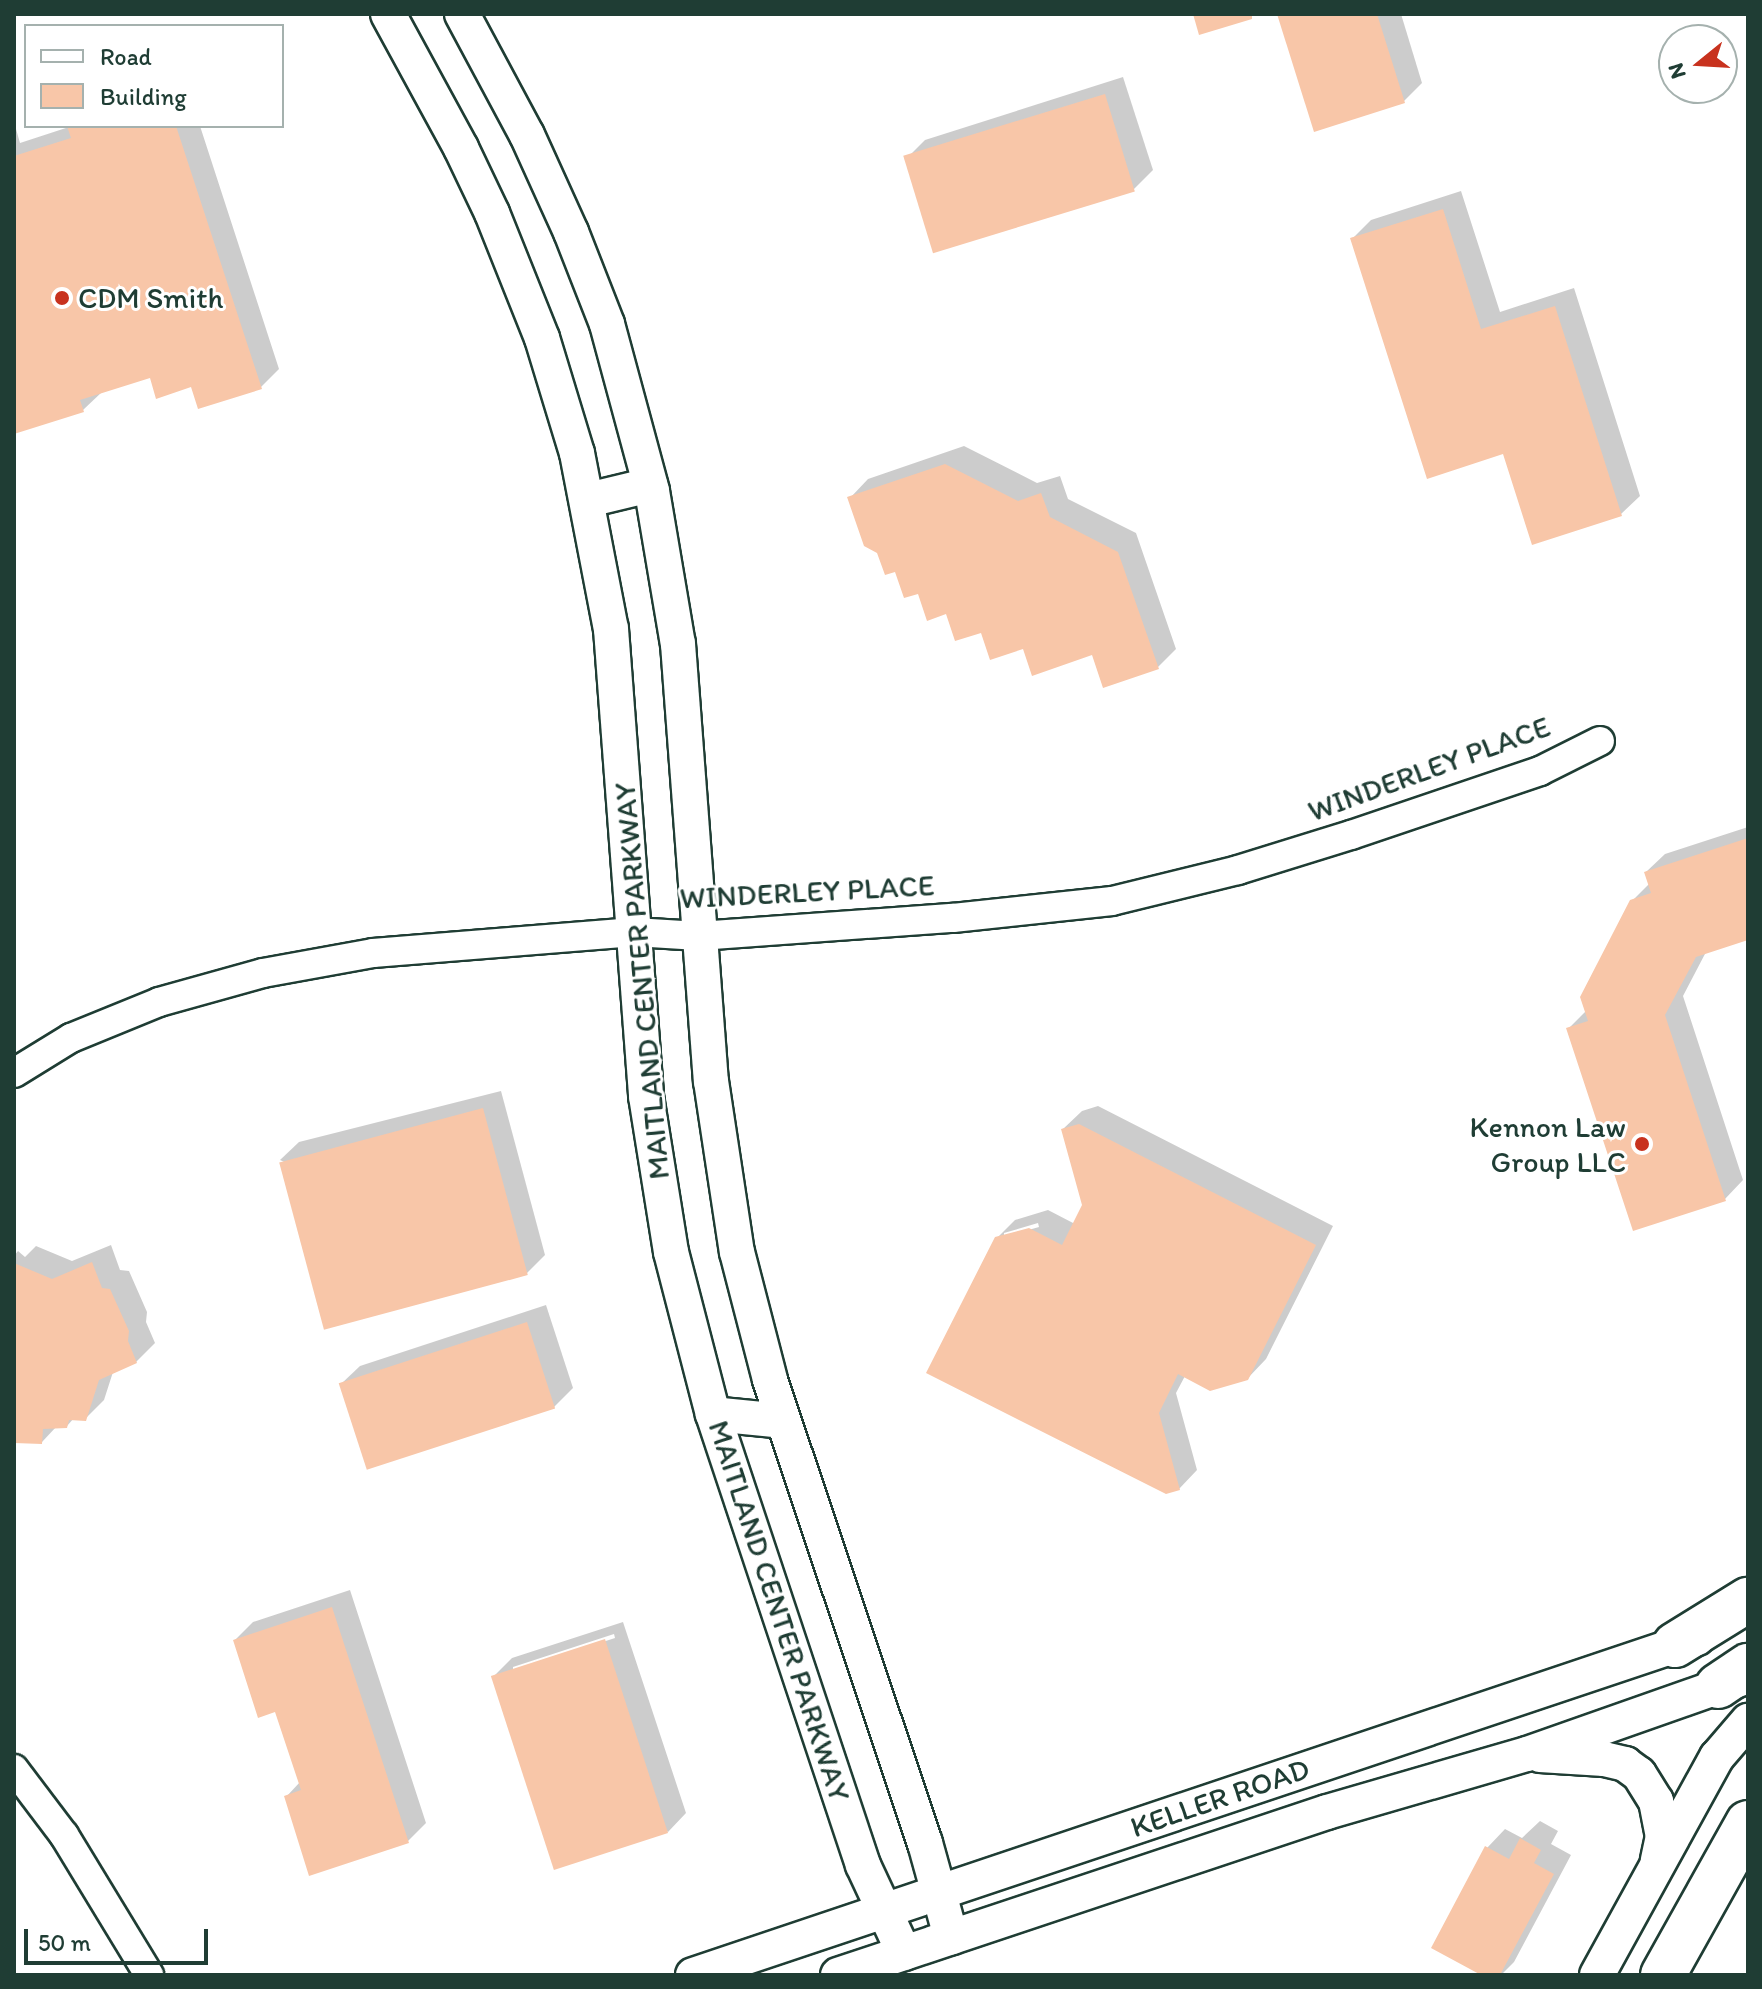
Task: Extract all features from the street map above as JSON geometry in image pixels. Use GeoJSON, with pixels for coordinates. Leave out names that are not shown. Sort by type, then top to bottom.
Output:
{"type":"FeatureCollection","features":[{"type":"Feature","properties":{"kind":"highway"},"geometry":{"type":"LineString","coordinates":[[1675,1645],[1748,1600]]}},
{"type":"Feature","properties":{"kind":"highway"},"geometry":{"type":"LineString","coordinates":[[1663,1975],[1748,1823]]}},
{"type":"Feature","properties":{"kind":"street","name":"MAITLAND CENTER PARKWAY"},"geometry":{"type":"LineString","coordinates":[[388,14],[461,148],[519,276],[560,394],[588,500],[614,654],[646,1096],[681,1296],[713,1414],[863,1865],[904,1953]]}},
{"type":"Feature","properties":{"kind":"street","name":"MAITLAND CENTER PARKWAY"},"geometry":{"type":"LineString","coordinates":[[462,14],[527,135],[581,256],[618,361],[650,485],[678,644],[711,1081],[727,1201],[770,1380],[951,1937]]}},
{"type":"Feature","properties":{"kind":"street"},"geometry":{"type":"LineString","coordinates":[[588,500],[650,485]]}},
{"type":"Feature","properties":{"kind":"street","name":"WINDERLEY PLACE"},"geometry":{"type":"LineString","coordinates":[[14,1073],[71,1038],[159,1002],[263,973],[373,953],[634,932],[699,936],[953,918],[1112,901],[1238,870],[1391,822],[1540,771],[1600,741]]}},
{"type":"Feature","properties":{"kind":"street"},"geometry":{"type":"LineString","coordinates":[[713,1414],[770,1380]]}},
{"type":"Feature","properties":{"kind":"street"},"geometry":{"type":"LineString","coordinates":[[713,1414],[783,1421]]}},
{"type":"Feature","properties":{"kind":"street","name":"KELLER ROAD"},"geometry":{"type":"LineString","coordinates":[[693,1975],[1748,1622]]}},
{"type":"Feature","properties":{"kind":"street","name":"KELLER ROAD"},"geometry":{"type":"LineString","coordinates":[[838,1975],[1327,1812],[1527,1754],[1738,1676]]}},
{"type":"Feature","properties":{"kind":"street"},"geometry":{"type":"LineString","coordinates":[[1597,1975],[1717,1757],[1748,1721]]}},
{"type":"Feature","properties":{"kind":"street"},"geometry":{"type":"LineString","coordinates":[[1527,1754],[1604,1759],[1625,1764],[1639,1774],[1656,1801],[1659,1813],[1663,1836],[1656,1869]]}},
{"type":"Feature","properties":{"kind":"street"},"geometry":{"type":"LineString","coordinates":[[14,1769],[64,1835],[149,1975]]}},
{"type":"Feature","properties":{"kind":"building"},"geometry":{"type":"Polygon","coordinates":[[[1193,14],[1252,14],[1252,19],[1199,35],[1193,14]]]}},
{"type":"Feature","properties":{"kind":"building"},"geometry":{"type":"Polygon","coordinates":[[[1277,14],[1377,14],[1405,103],[1314,132],[1277,14]]]}},
{"type":"Feature","properties":{"kind":"building"},"geometry":{"type":"Polygon","coordinates":[[[1105,94],[1135,192],[933,253],[903,156],[1105,94]]]}},
{"type":"Feature","properties":{"kind":"building"},"geometry":{"type":"Polygon","coordinates":[[[68,128],[177,128],[262,389],[198,409],[191,387],[156,399],[150,378],[80,400],[84,412],[14,434],[14,156],[71,138],[68,128]]]}},
{"type":"Feature","properties":{"kind":"building"},"geometry":{"type":"Polygon","coordinates":[[[1443,209],[1481,329],[1555,306],[1622,516],[1532,545],[1503,454],[1427,479],[1350,238],[1443,209]]]}},
{"type":"Feature","properties":{"kind":"building"},"geometry":{"type":"Polygon","coordinates":[[[945,464],[1018,501],[1041,493],[1050,517],[1118,552],[1159,669],[1103,688],[1092,655],[1032,676],[1023,649],[990,660],[981,633],[955,641],[946,614],[927,621],[918,594],[904,598],[895,572],[885,575],[877,553],[864,546],[847,497],[945,464]]]}},
{"type":"Feature","properties":{"kind":"building"},"geometry":{"type":"Polygon","coordinates":[[[1748,838],[1748,940],[1696,957],[1665,1015],[1726,1201],[1633,1231],[1566,1028],[1588,1021],[1580,997],[1630,900],[1651,893],[1644,872],[1748,838]]]}},
{"type":"Feature","properties":{"kind":"building"},"geometry":{"type":"Polygon","coordinates":[[[483,1108],[528,1275],[324,1330],[279,1163],[483,1108]]]}},
{"type":"Feature","properties":{"kind":"building"},"geometry":{"type":"Polygon","coordinates":[[[1079,1124],[1316,1245],[1248,1380],[1210,1391],[1178,1374],[1159,1413],[1180,1490],[1166,1494],[926,1373],[995,1237],[1029,1228],[1062,1245],[1082,1205],[1061,1129],[1079,1124]]]}},
{"type":"Feature","properties":{"kind":"building"},"geometry":{"type":"Polygon","coordinates":[[[92,1262],[102,1288],[110,1289],[129,1331],[128,1341],[137,1363],[99,1380],[86,1421],[69,1420],[67,1428],[43,1429],[42,1444],[14,1443],[14,1263],[52,1279],[92,1262]]]}},
{"type":"Feature","properties":{"kind":"building"},"geometry":{"type":"Polygon","coordinates":[[[527,1322],[555,1409],[367,1470],[339,1383],[527,1322]]]}},
{"type":"Feature","properties":{"kind":"building"},"geometry":{"type":"Polygon","coordinates":[[[332,1607],[409,1843],[309,1876],[284,1796],[301,1790],[275,1712],[258,1718],[233,1640],[332,1607]]]}},
{"type":"Feature","properties":{"kind":"building"},"geometry":{"type":"Polygon","coordinates":[[[605,1639],[668,1833],[554,1870],[491,1676],[605,1639]]]}},
{"type":"Feature","properties":{"kind":"building"},"geometry":{"type":"Polygon","coordinates":[[[1520,1838],[1541,1850],[1534,1863],[1554,1874],[1500,1975],[1481,1975],[1431,1948],[1485,1846],[1509,1859],[1520,1838]]]}},
{"type":"Feature","properties":{"kind":"place","name":"CDM Smith"},"geometry":{"type":"Point","coordinates":[62,298]}},
{"type":"Feature","properties":{"kind":"place","name":"Kennon Law Group LLC"},"geometry":{"type":"Point","coordinates":[1642,1144]}}]}
